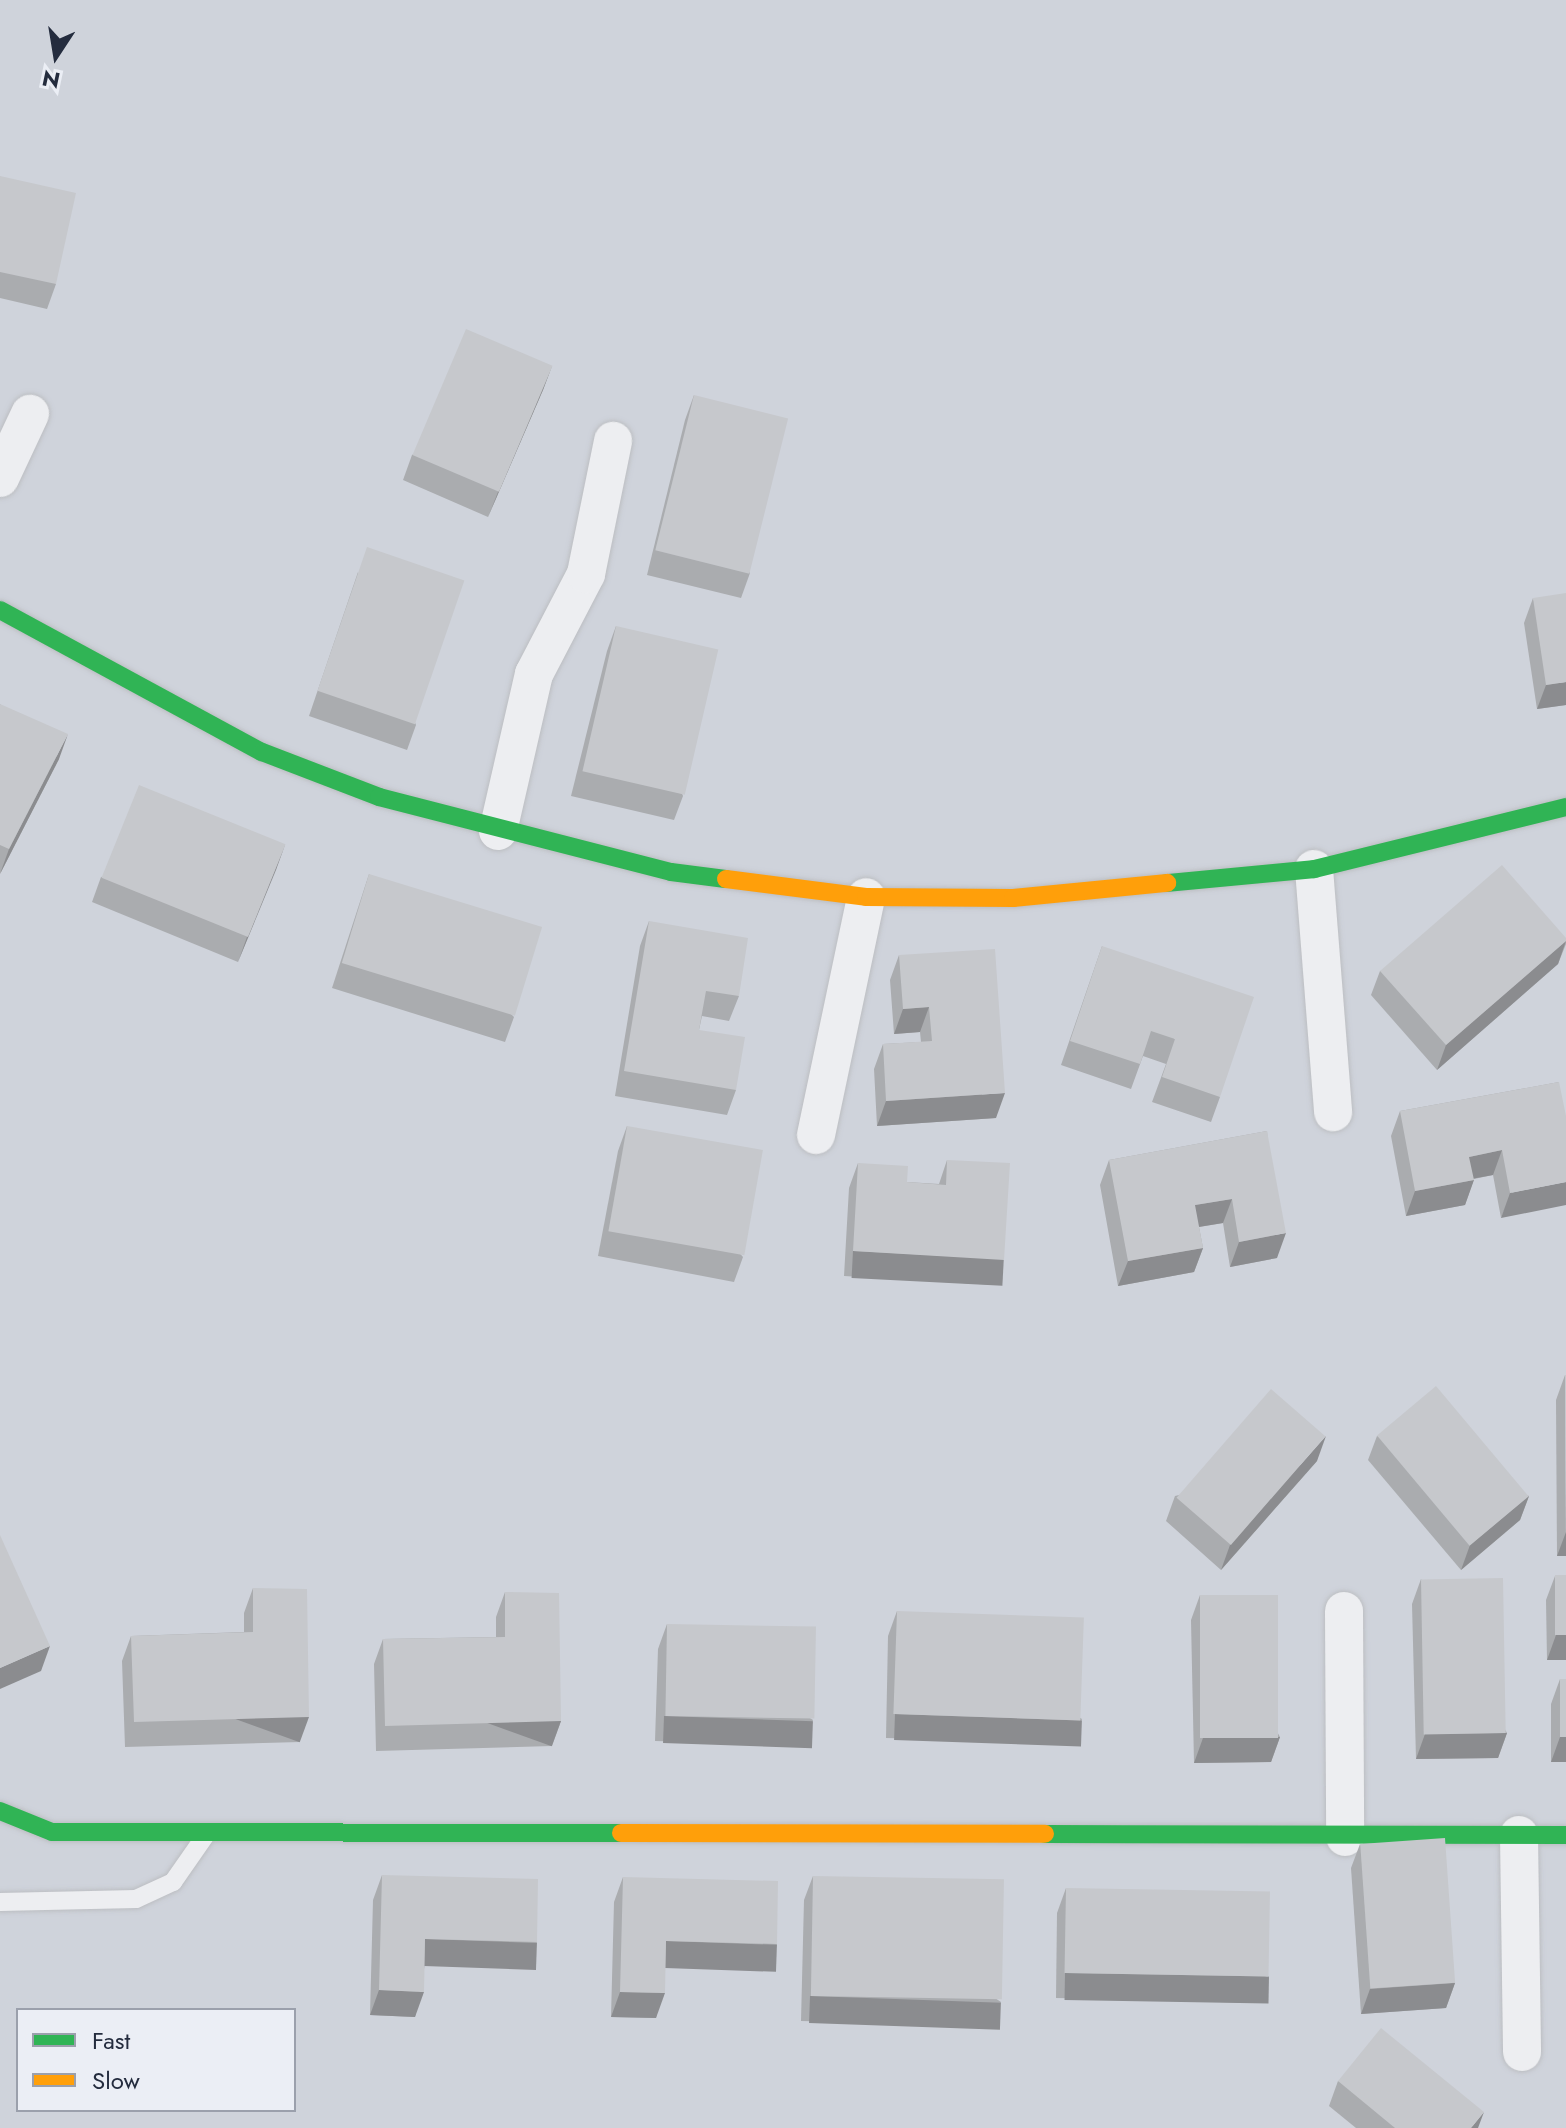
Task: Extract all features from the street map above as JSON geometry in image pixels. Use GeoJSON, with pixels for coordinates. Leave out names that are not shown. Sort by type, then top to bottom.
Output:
{"type":"FeatureCollection","features":[{"type":"Feature","properties":{"kind":"street"},"geometry":{"type":"LineString","coordinates":[[0,478],[30,414]]}},
{"type":"Feature","properties":{"kind":"street"},"geometry":{"type":"LineString","coordinates":[[498,831],[534,674],[586,574],[613,441]]}},
{"type":"Feature","properties":{"kind":"street"},"geometry":{"type":"LineString","coordinates":[[0,610],[262,752],[498,831],[671,872],[866,897],[1013,898],[1314,869],[1566,807]]}},
{"type":"Feature","properties":{"kind":"street"},"geometry":{"type":"LineString","coordinates":[[1314,869],[1333,1112]]}},
{"type":"Feature","properties":{"kind":"street"},"geometry":{"type":"LineString","coordinates":[[816,1135],[866,897]]}},
{"type":"Feature","properties":{"kind":"street"},"geometry":{"type":"LineString","coordinates":[[1344,1611],[1345,1837]]}},
{"type":"Feature","properties":{"kind":"street"},"geometry":{"type":"LineString","coordinates":[[0,1811],[52,1832],[1345,1837],[1566,1835]]}},
{"type":"Feature","properties":{"kind":"street"},"geometry":{"type":"LineString","coordinates":[[1519,1835],[1522,2052]]}},
{"type":"Feature","properties":{"kind":"lane"},"geometry":{"type":"LineString","coordinates":[[0,1902],[136,1899],[173,1882],[207,1833]]}},
{"type":"Feature","properties":{"kind":"shaded area"},"geometry":{"type":"Polygon","coordinates":[[[0,0],[1566,0],[1566,2128],[0,2128],[0,0]]]}},
{"type":"Feature","properties":{"kind":"building"},"geometry":{"type":"Polygon","coordinates":[[[0,176],[76,193],[56,284],[0,272],[0,176]]]}},
{"type":"Feature","properties":{"kind":"building"},"geometry":{"type":"Polygon","coordinates":[[[466,329],[553,366],[499,492],[412,455],[466,329]]]}},
{"type":"Feature","properties":{"kind":"building"},"geometry":{"type":"Polygon","coordinates":[[[694,395],[788,418],[749,574],[655,550],[694,395]]]}},
{"type":"Feature","properties":{"kind":"building"},"geometry":{"type":"Polygon","coordinates":[[[367,547],[464,581],[415,724],[318,691],[367,547]]]}},
{"type":"Feature","properties":{"kind":"building"},"geometry":{"type":"Polygon","coordinates":[[[1566,593],[1566,682],[1546,685],[1533,598],[1566,593]]]}},
{"type":"Feature","properties":{"kind":"building"},"geometry":{"type":"Polygon","coordinates":[[[616,626],[718,650],[685,795],[582,771],[616,626]]]}},
{"type":"Feature","properties":{"kind":"building"},"geometry":{"type":"Polygon","coordinates":[[[0,704],[68,734],[9,849],[0,845],[0,704]]]}},
{"type":"Feature","properties":{"kind":"building"},"geometry":{"type":"Polygon","coordinates":[[[139,785],[285,844],[248,937],[102,878],[139,785]]]}},
{"type":"Feature","properties":{"kind":"building"},"geometry":{"type":"Polygon","coordinates":[[[1502,865],[1566,941],[1446,1045],[1380,971],[1502,865]]]}},
{"type":"Feature","properties":{"kind":"building"},"geometry":{"type":"Polygon","coordinates":[[[369,874],[542,927],[515,1016],[342,963],[369,874]]]}},
{"type":"Feature","properties":{"kind":"building"},"geometry":{"type":"Polygon","coordinates":[[[649,921],[748,938],[739,996],[706,991],[699,1030],[745,1037],[736,1090],[624,1071],[649,921]]]}},
{"type":"Feature","properties":{"kind":"building"},"geometry":{"type":"Polygon","coordinates":[[[1102,946],[1254,997],[1220,1097],[1162,1077],[1175,1039],[1151,1031],[1140,1064],[1070,1041],[1102,946]]]}},
{"type":"Feature","properties":{"kind":"building"},"geometry":{"type":"Polygon","coordinates":[[[995,949],[1005,1093],[886,1101],[883,1044],[932,1041],[929,1007],[903,1009],[899,955],[995,949]]]}},
{"type":"Feature","properties":{"kind":"building"},"geometry":{"type":"Polygon","coordinates":[[[1559,1082],[1566,1116],[1566,1182],[1510,1193],[1502,1150],[1469,1157],[1474,1180],[1415,1191],[1400,1111],[1559,1082]]]}},
{"type":"Feature","properties":{"kind":"building"},"geometry":{"type":"Polygon","coordinates":[[[627,1126],[763,1150],[744,1255],[608,1231],[627,1126]]]}},
{"type":"Feature","properties":{"kind":"building"},"geometry":{"type":"Polygon","coordinates":[[[1267,1131],[1286,1233],[1239,1242],[1232,1199],[1195,1205],[1203,1248],[1128,1261],[1109,1160],[1267,1131]]]}},
{"type":"Feature","properties":{"kind":"building"},"geometry":{"type":"Polygon","coordinates":[[[947,1160],[1010,1163],[1004,1260],[853,1251],[858,1163],[908,1166],[907,1182],[946,1185],[947,1160]]]}},
{"type":"Feature","properties":{"kind":"building"},"geometry":{"type":"Polygon","coordinates":[[[1565,1375],[1566,1375],[1566,1520],[1565,1375]]]}},
{"type":"Feature","properties":{"kind":"building"},"geometry":{"type":"Polygon","coordinates":[[[1436,1386],[1529,1496],[1470,1546],[1377,1435],[1436,1386]]]}},
{"type":"Feature","properties":{"kind":"building"},"geometry":{"type":"Polygon","coordinates":[[[1271,1389],[1325,1436],[1231,1545],[1177,1498],[1271,1389]]]}},
{"type":"Feature","properties":{"kind":"building"},"geometry":{"type":"Polygon","coordinates":[[[0,1535],[50,1646],[0,1668],[0,1535]]]}},
{"type":"Feature","properties":{"kind":"building"},"geometry":{"type":"Polygon","coordinates":[[[1555,1575],[1566,1575],[1566,1635],[1555,1635],[1555,1575]]]}},
{"type":"Feature","properties":{"kind":"building"},"geometry":{"type":"Polygon","coordinates":[[[1503,1578],[1506,1733],[1424,1734],[1421,1579],[1503,1578]]]}},
{"type":"Feature","properties":{"kind":"building"},"geometry":{"type":"Polygon","coordinates":[[[253,1588],[307,1589],[309,1717],[134,1722],[131,1636],[253,1632],[253,1588]]]}},
{"type":"Feature","properties":{"kind":"building"},"geometry":{"type":"Polygon","coordinates":[[[505,1592],[559,1593],[561,1721],[385,1726],[383,1639],[505,1637],[505,1592]]]}},
{"type":"Feature","properties":{"kind":"building"},"geometry":{"type":"Polygon","coordinates":[[[1200,1595],[1278,1595],[1278,1738],[1200,1738],[1200,1595]]]}},
{"type":"Feature","properties":{"kind":"building"},"geometry":{"type":"Polygon","coordinates":[[[897,1611],[1084,1618],[1080,1720],[893,1714],[897,1611]]]}},
{"type":"Feature","properties":{"kind":"building"},"geometry":{"type":"Polygon","coordinates":[[[667,1624],[816,1627],[814,1719],[665,1716],[667,1624]]]}},
{"type":"Feature","properties":{"kind":"building"},"geometry":{"type":"Polygon","coordinates":[[[1560,1679],[1566,1679],[1566,1737],[1560,1737],[1560,1679]]]}},
{"type":"Feature","properties":{"kind":"building"},"geometry":{"type":"Polygon","coordinates":[[[1445,1838],[1455,1983],[1370,1989],[1360,1844],[1445,1838]]]}},
{"type":"Feature","properties":{"kind":"building"},"geometry":{"type":"Polygon","coordinates":[[[382,1875],[538,1879],[537,1942],[425,1939],[424,1992],[379,1990],[382,1875]]]}},
{"type":"Feature","properties":{"kind":"building"},"geometry":{"type":"Polygon","coordinates":[[[813,1876],[1004,1879],[1002,1999],[811,1996],[813,1876]]]}},
{"type":"Feature","properties":{"kind":"building"},"geometry":{"type":"Polygon","coordinates":[[[623,1877],[778,1881],[777,1944],[666,1941],[665,1993],[620,1992],[623,1877]]]}},
{"type":"Feature","properties":{"kind":"building"},"geometry":{"type":"Polygon","coordinates":[[[1066,1888],[1270,1892],[1268,1977],[1065,1973],[1066,1888]]]}},
{"type":"Feature","properties":{"kind":"building"},"geometry":{"type":"Polygon","coordinates":[[[1381,2028],[1484,2112],[1471,2128],[1395,2128],[1338,2081],[1381,2028]]]}},
{"type":"Feature","properties":{"kind":"traffic: fast"},"geometry":{"type":"LineString","coordinates":[[0,610],[262,752],[379,797],[671,872],[726,879]]}},
{"type":"Feature","properties":{"kind":"traffic: fast"},"geometry":{"type":"LineString","coordinates":[[1167,883],[1314,869],[1566,807]]}},
{"type":"Feature","properties":{"kind":"traffic: fast"},"geometry":{"type":"LineString","coordinates":[[0,1811],[52,1832],[621,1833]]}},
{"type":"Feature","properties":{"kind":"traffic: fast"},"geometry":{"type":"LineString","coordinates":[[1045,1834],[1566,1835]]}},
{"type":"Feature","properties":{"kind":"traffic: slow"},"geometry":{"type":"LineString","coordinates":[[726,879],[866,897],[1013,898],[1167,883]]}},
{"type":"Feature","properties":{"kind":"traffic: slow"},"geometry":{"type":"LineString","coordinates":[[621,1833],[1045,1834]]}}]}
